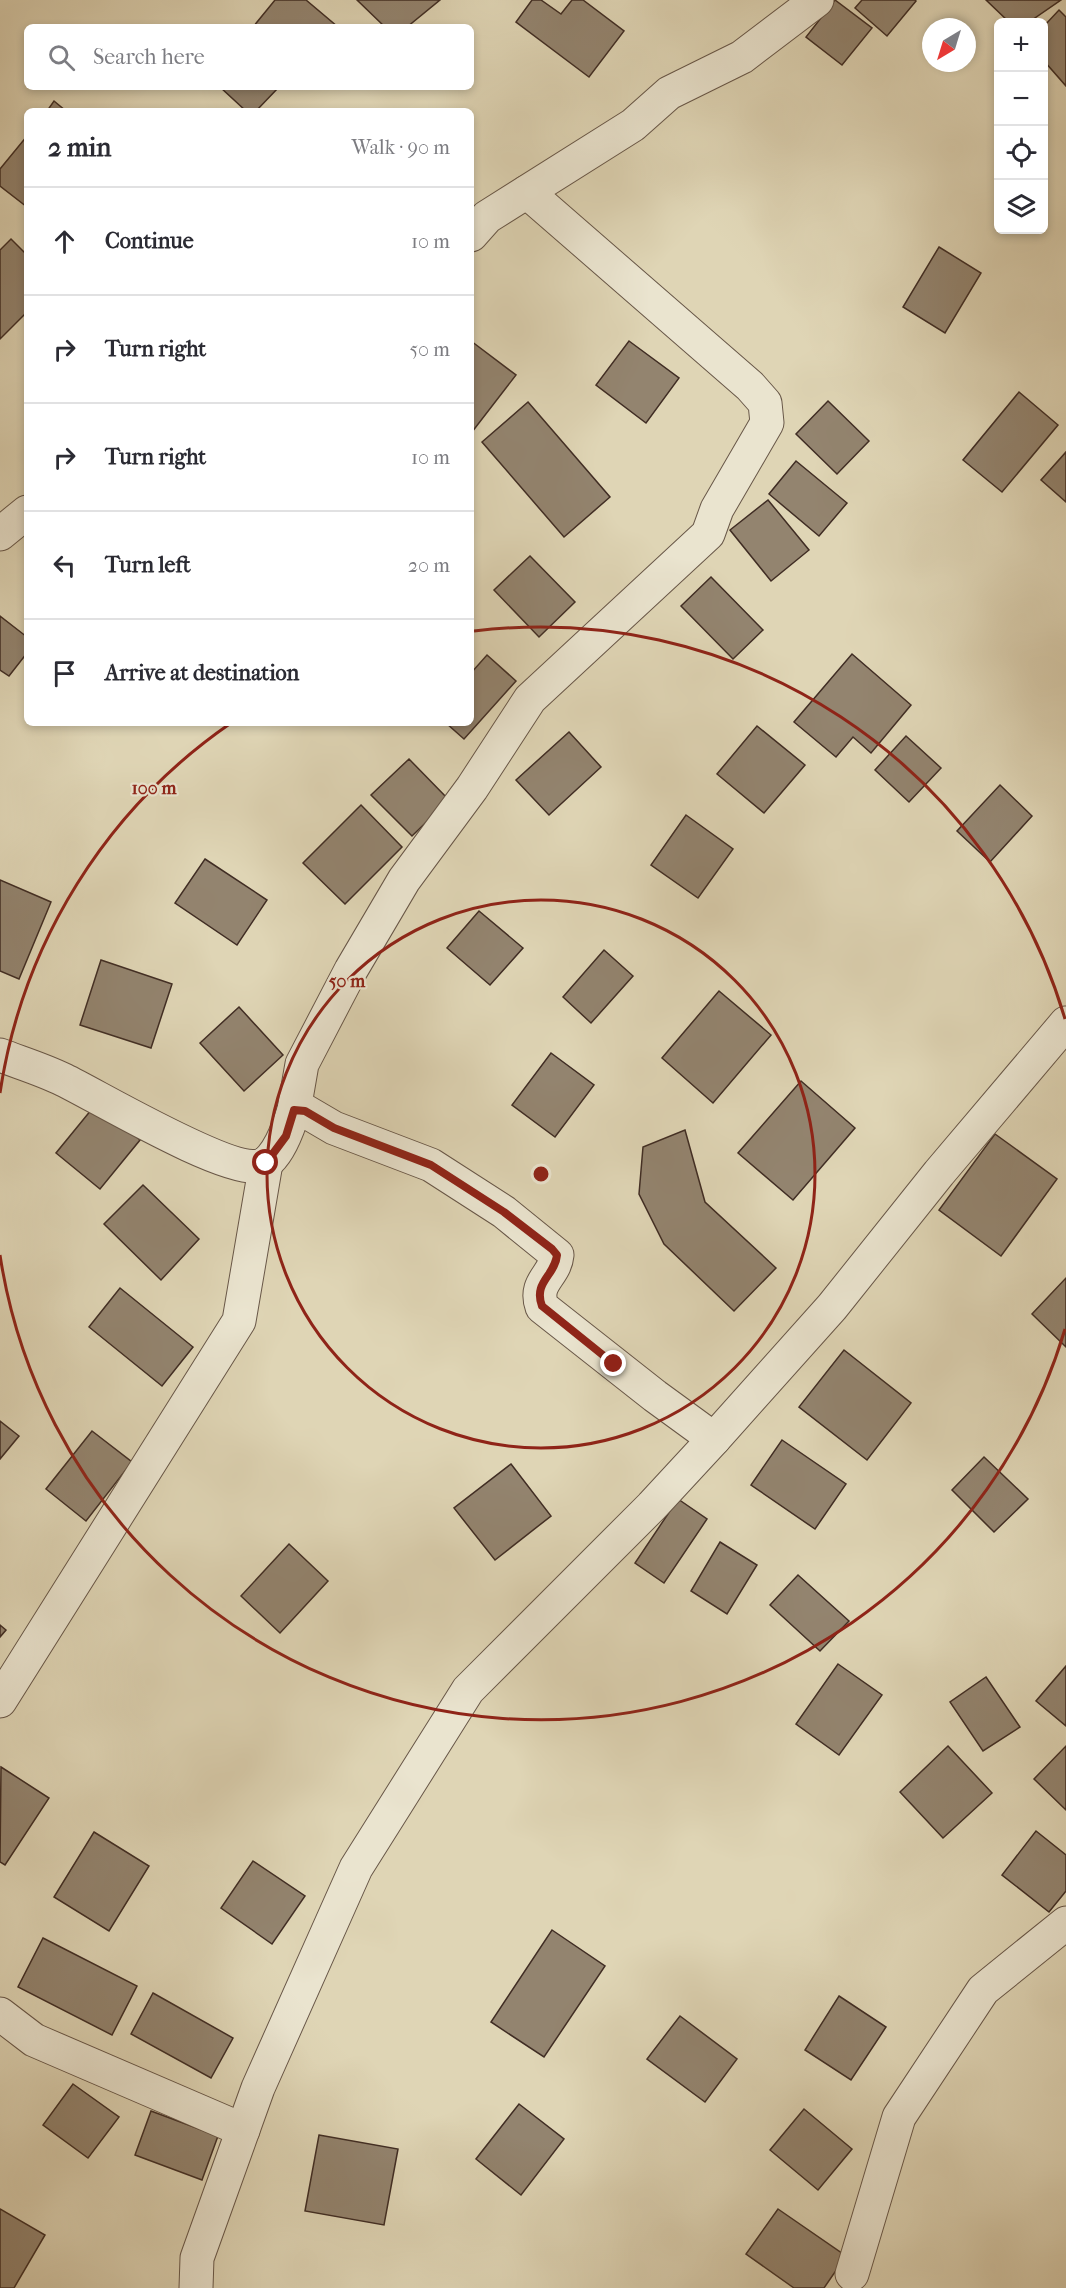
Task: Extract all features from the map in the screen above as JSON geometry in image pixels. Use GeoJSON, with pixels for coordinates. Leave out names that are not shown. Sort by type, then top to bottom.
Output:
{"type":"FeatureCollection","features":[{"type":"Feature","properties":{"kind":"street"},"geometry":{"type":"LineString","coordinates":[[474,232],[487,217],[633,124],[669,93],[742,57],[817,0]]}},
{"type":"Feature","properties":{"kind":"street"},"geometry":{"type":"LineString","coordinates":[[0,1701],[239,1321],[266,1163],[286,1136],[294,1110],[302,1064],[351,970],[404,880],[472,788],[530,699],[708,534],[717,509],[767,423],[765,403],[750,386],[527,192]]}},
{"type":"Feature","properties":{"kind":"street"},"geometry":{"type":"LineString","coordinates":[[0,534],[24,514]]}},
{"type":"Feature","properties":{"kind":"street"},"geometry":{"type":"LineString","coordinates":[[196,2288],[196,2258],[243,2130],[263,2078],[356,1868],[468,1690],[652,1506],[714,1439],[832,1307],[939,1173],[1066,1023]]}},
{"type":"Feature","properties":{"kind":"street"},"geometry":{"type":"LineString","coordinates":[[0,1054],[61,1078],[111,1102],[136,1119],[197,1148],[251,1166],[266,1163]]}},
{"type":"Feature","properties":{"kind":"street"},"geometry":{"type":"LineString","coordinates":[[294,1110],[305,1111],[334,1128],[431,1165],[504,1212],[545,1244],[557,1255],[556,1263],[542,1285],[538,1297],[542,1306],[655,1396],[714,1439]]}},
{"type":"Feature","properties":{"kind":"street"},"geometry":{"type":"LineString","coordinates":[[852,2274],[898,2117],[983,1990],[1066,1923]]}},
{"type":"Feature","properties":{"kind":"street"},"geometry":{"type":"LineString","coordinates":[[0,2014],[34,2040],[243,2130]]}},
{"type":"Feature","properties":{"kind":"building"},"geometry":{"type":"Polygon","coordinates":[[[275,0],[306,0],[334,24],[255,24],[275,0]]]}},
{"type":"Feature","properties":{"kind":"building"},"geometry":{"type":"Polygon","coordinates":[[[357,0],[440,0],[411,24],[382,24],[357,0]]]}},
{"type":"Feature","properties":{"kind":"building"},"geometry":{"type":"Polygon","coordinates":[[[532,0],[541,0],[561,14],[572,0],[583,0],[624,31],[589,77],[516,22],[532,0]]]}},
{"type":"Feature","properties":{"kind":"building"},"geometry":{"type":"Polygon","coordinates":[[[835,0],[872,28],[842,65],[806,37],[835,0]]]}},
{"type":"Feature","properties":{"kind":"building"},"geometry":{"type":"Polygon","coordinates":[[[862,0],[916,1],[887,36],[855,8],[862,0]]]}},
{"type":"Feature","properties":{"kind":"building"},"geometry":{"type":"Polygon","coordinates":[[[986,0],[1061,0],[1035,18],[1005,18],[986,0]]]}},
{"type":"Feature","properties":{"kind":"building"},"geometry":{"type":"Polygon","coordinates":[[[1059,10],[1066,17],[1066,86],[1048,66],[1048,22],[1059,10]]]}},
{"type":"Feature","properties":{"kind":"building"},"geometry":{"type":"Polygon","coordinates":[[[223,90],[276,90],[259,108],[243,108],[223,90]]]}},
{"type":"Feature","properties":{"kind":"building"},"geometry":{"type":"Polygon","coordinates":[[[54,101],[62,108],[49,108],[54,101]]]}},
{"type":"Feature","properties":{"kind":"building"},"geometry":{"type":"Polygon","coordinates":[[[24,140],[24,205],[0,186],[0,169],[24,140]]]}},
{"type":"Feature","properties":{"kind":"building"},"geometry":{"type":"Polygon","coordinates":[[[11,239],[24,252],[24,315],[0,339],[0,250],[11,239]]]}},
{"type":"Feature","properties":{"kind":"building"},"geometry":{"type":"Polygon","coordinates":[[[939,247],[981,273],[945,333],[903,307],[939,247]]]}},
{"type":"Feature","properties":{"kind":"building"},"geometry":{"type":"Polygon","coordinates":[[[629,341],[679,378],[646,423],[596,385],[629,341]]]}},
{"type":"Feature","properties":{"kind":"building"},"geometry":{"type":"Polygon","coordinates":[[[474,343],[516,375],[474,429],[474,343]]]}},
{"type":"Feature","properties":{"kind":"building"},"geometry":{"type":"Polygon","coordinates":[[[1019,392],[1058,425],[1002,492],[963,460],[1019,392]]]}},
{"type":"Feature","properties":{"kind":"building"},"geometry":{"type":"Polygon","coordinates":[[[828,401],[869,441],[837,474],[796,434],[828,401]]]}},
{"type":"Feature","properties":{"kind":"building"},"geometry":{"type":"Polygon","coordinates":[[[528,402],[610,497],[564,537],[482,442],[528,402]]]}},
{"type":"Feature","properties":{"kind":"building"},"geometry":{"type":"Polygon","coordinates":[[[1066,452],[1066,502],[1041,480],[1066,452]]]}},
{"type":"Feature","properties":{"kind":"building"},"geometry":{"type":"Polygon","coordinates":[[[796,461],[847,503],[819,536],[769,494],[796,461]]]}},
{"type":"Feature","properties":{"kind":"building"},"geometry":{"type":"Polygon","coordinates":[[[768,500],[809,550],[771,581],[730,530],[768,500]]]}},
{"type":"Feature","properties":{"kind":"building"},"geometry":{"type":"Polygon","coordinates":[[[530,556],[575,602],[539,637],[494,590],[530,556]]]}},
{"type":"Feature","properties":{"kind":"building"},"geometry":{"type":"Polygon","coordinates":[[[711,577],[763,630],[733,659],[681,606],[711,577]]]}},
{"type":"Feature","properties":{"kind":"building"},"geometry":{"type":"Polygon","coordinates":[[[0,616],[24,635],[24,657],[9,676],[0,670],[0,616]]]}},
{"type":"Feature","properties":{"kind":"building"},"geometry":{"type":"Polygon","coordinates":[[[852,654],[911,705],[871,753],[853,737],[836,757],[794,722],[852,654]]]}},
{"type":"Feature","properties":{"kind":"building"},"geometry":{"type":"Polygon","coordinates":[[[487,655],[516,681],[464,739],[449,726],[474,726],[474,670],[487,655]]]}},
{"type":"Feature","properties":{"kind":"building"},"geometry":{"type":"Polygon","coordinates":[[[757,726],[805,765],[764,813],[717,774],[757,726]]]}},
{"type":"Feature","properties":{"kind":"building"},"geometry":{"type":"Polygon","coordinates":[[[569,732],[601,767],[549,815],[516,780],[569,732]]]}},
{"type":"Feature","properties":{"kind":"building"},"geometry":{"type":"Polygon","coordinates":[[[906,736],[941,768],[909,802],[875,770],[906,736]]]}},
{"type":"Feature","properties":{"kind":"building"},"geometry":{"type":"Polygon","coordinates":[[[409,759],[449,800],[412,836],[371,795],[409,759]]]}},
{"type":"Feature","properties":{"kind":"building"},"geometry":{"type":"Polygon","coordinates":[[[1000,785],[1032,816],[990,862],[957,831],[1000,785]]]}},
{"type":"Feature","properties":{"kind":"building"},"geometry":{"type":"Polygon","coordinates":[[[361,805],[402,847],[345,904],[303,863],[361,805]]]}},
{"type":"Feature","properties":{"kind":"building"},"geometry":{"type":"Polygon","coordinates":[[[686,815],[733,849],[698,898],[651,865],[686,815]]]}},
{"type":"Feature","properties":{"kind":"building"},"geometry":{"type":"Polygon","coordinates":[[[205,859],[267,900],[237,945],[175,903],[205,859]]]}},
{"type":"Feature","properties":{"kind":"building"},"geometry":{"type":"Polygon","coordinates":[[[0,880],[51,902],[19,979],[0,971],[0,880]]]}},
{"type":"Feature","properties":{"kind":"building"},"geometry":{"type":"Polygon","coordinates":[[[479,911],[523,948],[490,985],[447,948],[479,911]]]}},
{"type":"Feature","properties":{"kind":"building"},"geometry":{"type":"Polygon","coordinates":[[[604,950],[633,976],[591,1023],[563,997],[604,950]]]}},
{"type":"Feature","properties":{"kind":"building"},"geometry":{"type":"Polygon","coordinates":[[[101,960],[172,984],[151,1048],[80,1025],[101,960]]]}},
{"type":"Feature","properties":{"kind":"building"},"geometry":{"type":"Polygon","coordinates":[[[719,991],[771,1035],[713,1103],[662,1058],[719,991]]]}},
{"type":"Feature","properties":{"kind":"building"},"geometry":{"type":"Polygon","coordinates":[[[239,1007],[283,1055],[244,1091],[200,1043],[239,1007]]]}},
{"type":"Feature","properties":{"kind":"building"},"geometry":{"type":"Polygon","coordinates":[[[551,1053],[594,1085],[555,1137],[512,1105],[551,1053]]]}},
{"type":"Feature","properties":{"kind":"building"},"geometry":{"type":"Polygon","coordinates":[[[801,1081],[855,1128],[793,1200],[738,1153],[801,1081]]]}},
{"type":"Feature","properties":{"kind":"building"},"geometry":{"type":"Polygon","coordinates":[[[96,1104],[140,1140],[100,1189],[56,1153],[96,1104]]]}},
{"type":"Feature","properties":{"kind":"building"},"geometry":{"type":"Polygon","coordinates":[[[685,1130],[705,1202],[776,1268],[734,1311],[664,1244],[639,1194],[643,1147],[685,1130]]]}},
{"type":"Feature","properties":{"kind":"building"},"geometry":{"type":"Polygon","coordinates":[[[995,1134],[1057,1179],[1001,1256],[939,1210],[995,1134]]]}},
{"type":"Feature","properties":{"kind":"building"},"geometry":{"type":"Polygon","coordinates":[[[143,1185],[199,1239],[161,1280],[104,1224],[143,1185]]]}},
{"type":"Feature","properties":{"kind":"building"},"geometry":{"type":"Polygon","coordinates":[[[1066,1278],[1066,1347],[1032,1314],[1066,1278]]]}},
{"type":"Feature","properties":{"kind":"building"},"geometry":{"type":"Polygon","coordinates":[[[120,1288],[193,1347],[162,1386],[89,1327],[120,1288]]]}},
{"type":"Feature","properties":{"kind":"building"},"geometry":{"type":"Polygon","coordinates":[[[844,1350],[911,1403],[867,1460],[799,1407],[844,1350]]]}},
{"type":"Feature","properties":{"kind":"building"},"geometry":{"type":"Polygon","coordinates":[[[0,1421],[19,1436],[0,1459],[0,1421]]]}},
{"type":"Feature","properties":{"kind":"building"},"geometry":{"type":"Polygon","coordinates":[[[92,1431],[132,1462],[86,1521],[46,1489],[92,1431]]]}},
{"type":"Feature","properties":{"kind":"building"},"geometry":{"type":"Polygon","coordinates":[[[782,1440],[846,1484],[815,1529],[751,1485],[782,1440]]]}},
{"type":"Feature","properties":{"kind":"building"},"geometry":{"type":"Polygon","coordinates":[[[984,1457],[1028,1499],[994,1532],[952,1490],[984,1457]]]}},
{"type":"Feature","properties":{"kind":"building"},"geometry":{"type":"Polygon","coordinates":[[[511,1464],[551,1516],[495,1560],[454,1508],[511,1464]]]}},
{"type":"Feature","properties":{"kind":"building"},"geometry":{"type":"Polygon","coordinates":[[[678,1499],[707,1519],[664,1583],[635,1563],[678,1499]]]}},
{"type":"Feature","properties":{"kind":"building"},"geometry":{"type":"Polygon","coordinates":[[[720,1542],[757,1565],[727,1614],[691,1591],[720,1542]]]}},
{"type":"Feature","properties":{"kind":"building"},"geometry":{"type":"Polygon","coordinates":[[[289,1544],[328,1581],[280,1633],[241,1596],[289,1544]]]}},
{"type":"Feature","properties":{"kind":"building"},"geometry":{"type":"Polygon","coordinates":[[[798,1575],[849,1621],[820,1651],[770,1605],[798,1575]]]}},
{"type":"Feature","properties":{"kind":"building"},"geometry":{"type":"Polygon","coordinates":[[[0,1625],[6,1630],[0,1637],[0,1625]]]}},
{"type":"Feature","properties":{"kind":"building"},"geometry":{"type":"Polygon","coordinates":[[[838,1664],[882,1695],[839,1755],[796,1724],[838,1664]]]}},
{"type":"Feature","properties":{"kind":"building"},"geometry":{"type":"Polygon","coordinates":[[[1066,1666],[1066,1726],[1036,1701],[1066,1666]]]}},
{"type":"Feature","properties":{"kind":"building"},"geometry":{"type":"Polygon","coordinates":[[[986,1677],[1020,1727],[983,1751],[950,1702],[986,1677]]]}},
{"type":"Feature","properties":{"kind":"building"},"geometry":{"type":"Polygon","coordinates":[[[948,1746],[992,1793],[943,1838],[900,1792],[948,1746]]]}},
{"type":"Feature","properties":{"kind":"building"},"geometry":{"type":"Polygon","coordinates":[[[1066,1746],[1066,1810],[1034,1779],[1066,1746]]]}},
{"type":"Feature","properties":{"kind":"building"},"geometry":{"type":"Polygon","coordinates":[[[1,1767],[49,1798],[5,1865],[0,1862],[1,1767]]]}},
{"type":"Feature","properties":{"kind":"building"},"geometry":{"type":"Polygon","coordinates":[[[1036,1831],[1066,1855],[1066,1891],[1049,1912],[1002,1875],[1036,1831]]]}},
{"type":"Feature","properties":{"kind":"building"},"geometry":{"type":"Polygon","coordinates":[[[94,1832],[149,1866],[109,1931],[54,1897],[94,1832]]]}},
{"type":"Feature","properties":{"kind":"building"},"geometry":{"type":"Polygon","coordinates":[[[253,1861],[305,1896],[272,1944],[221,1908],[253,1861]]]}},
{"type":"Feature","properties":{"kind":"building"},"geometry":{"type":"Polygon","coordinates":[[[552,1930],[605,1966],[544,2057],[491,2022],[552,1930]]]}},
{"type":"Feature","properties":{"kind":"building"},"geometry":{"type":"Polygon","coordinates":[[[43,1938],[137,1986],[112,2035],[18,1987],[43,1938]]]}},
{"type":"Feature","properties":{"kind":"building"},"geometry":{"type":"Polygon","coordinates":[[[153,1993],[233,2038],[211,2078],[131,2034],[153,1993]]]}},
{"type":"Feature","properties":{"kind":"building"},"geometry":{"type":"Polygon","coordinates":[[[839,1996],[886,2027],[851,2080],[805,2050],[839,1996]]]}},
{"type":"Feature","properties":{"kind":"building"},"geometry":{"type":"Polygon","coordinates":[[[680,2016],[737,2059],[705,2102],[647,2059],[680,2016]]]}},
{"type":"Feature","properties":{"kind":"building"},"geometry":{"type":"Polygon","coordinates":[[[73,2084],[119,2117],[88,2158],[43,2125],[73,2084]]]}},
{"type":"Feature","properties":{"kind":"building"},"geometry":{"type":"Polygon","coordinates":[[[519,2104],[564,2139],[521,2195],[476,2159],[519,2104]]]}},
{"type":"Feature","properties":{"kind":"building"},"geometry":{"type":"Polygon","coordinates":[[[804,2109],[852,2149],[818,2190],[770,2150],[804,2109]]]}},
{"type":"Feature","properties":{"kind":"building"},"geometry":{"type":"Polygon","coordinates":[[[151,2111],[218,2136],[202,2180],[135,2155],[151,2111]]]}},
{"type":"Feature","properties":{"kind":"building"},"geometry":{"type":"Polygon","coordinates":[[[319,2135],[398,2149],[384,2225],[305,2211],[319,2135]]]}},
{"type":"Feature","properties":{"kind":"building"},"geometry":{"type":"Polygon","coordinates":[[[0,2209],[45,2235],[14,2288],[0,2288],[0,2209]]]}},
{"type":"Feature","properties":{"kind":"building"},"geometry":{"type":"Polygon","coordinates":[[[778,2209],[846,2256],[824,2288],[794,2288],[746,2254],[778,2209]]]}},
{"type":"Feature","properties":{"kind":"route"},"geometry":{"type":"LineString","coordinates":[[266,1163],[286,1136],[294,1110],[305,1111],[334,1128],[431,1165],[457,1180],[552,1249],[557,1255],[556,1263],[542,1285],[538,1297],[542,1306],[614,1364]]}}]}
